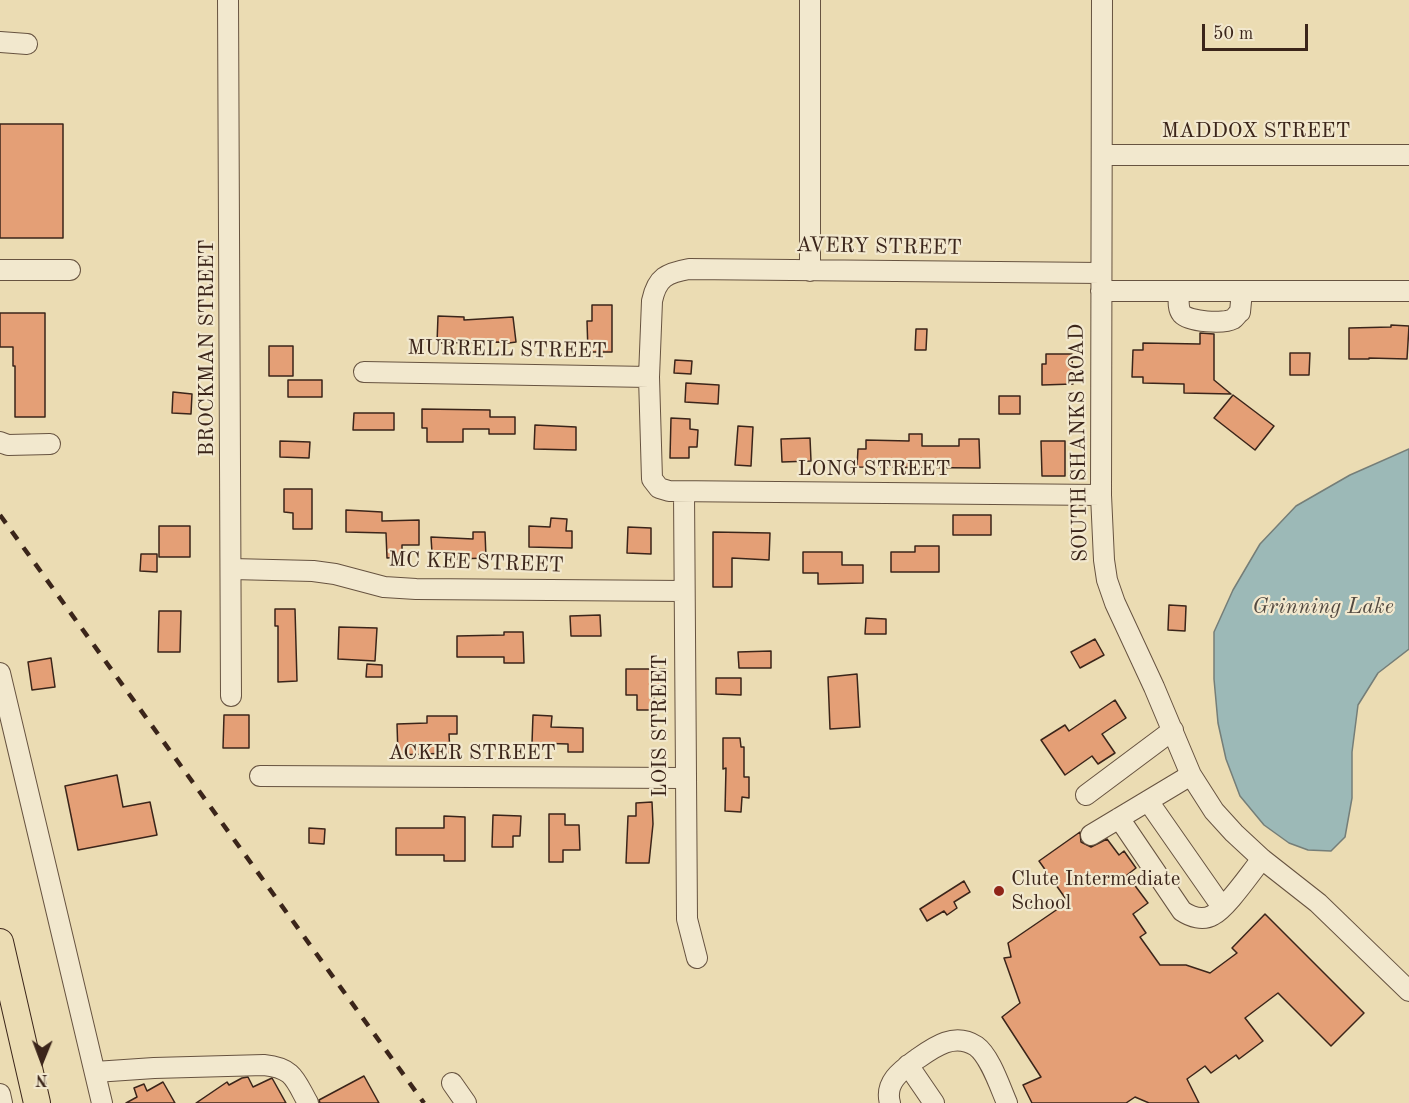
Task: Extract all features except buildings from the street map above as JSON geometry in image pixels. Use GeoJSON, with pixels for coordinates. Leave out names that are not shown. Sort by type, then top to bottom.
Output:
{"type":"FeatureCollection","features":[{"type":"Feature","properties":{"kind":"main road"},"geometry":{"type":"LineString","coordinates":[[0,942],[37,1103]]}},
{"type":"Feature","properties":{"kind":"street","name":"BROCKMAN STREET"},"geometry":{"type":"LineString","coordinates":[[228,0],[231,696]]}},
{"type":"Feature","properties":{"kind":"street"},"geometry":{"type":"LineString","coordinates":[[810,0],[810,271]]}},
{"type":"Feature","properties":{"kind":"street","name":"SOUTH SHANKS ROAD"},"geometry":{"type":"LineString","coordinates":[[1102,0],[1101,495],[1107,580],[1191,775],[1214,811],[1262,859],[1318,903],[1409,991]]}},
{"type":"Feature","properties":{"kind":"street"},"geometry":{"type":"LineString","coordinates":[[0,42],[27,44]]}},
{"type":"Feature","properties":{"kind":"street","name":"MADDOX STREET"},"geometry":{"type":"LineString","coordinates":[[1103,155],[1409,155]]}},
{"type":"Feature","properties":{"kind":"street","name":"AVERY STREET"},"geometry":{"type":"LineString","coordinates":[[649,377],[654,291],[660,281],[670,273],[689,269],[810,271],[1101,282],[1179,291],[1409,291]]}},
{"type":"Feature","properties":{"kind":"street"},"geometry":{"type":"LineString","coordinates":[[0,270],[70,270]]}},
{"type":"Feature","properties":{"kind":"street"},"geometry":{"type":"LineString","coordinates":[[1179,291],[1179,307],[1182,314],[1190,319],[1222,321],[1232,320],[1240,312],[1242,291]]}},
{"type":"Feature","properties":{"kind":"street","name":"MURRELL STREET"},"geometry":{"type":"LineString","coordinates":[[364,372],[649,377]]}},
{"type":"Feature","properties":{"kind":"street","name":"LONG STREET"},"geometry":{"type":"LineString","coordinates":[[649,377],[652,478],[659,488],[669,491],[1101,495]]}},
{"type":"Feature","properties":{"kind":"street"},"geometry":{"type":"LineString","coordinates":[[0,442],[21,445],[50,444]]}},
{"type":"Feature","properties":{"kind":"street","name":"LOIS STREET"},"geometry":{"type":"LineString","coordinates":[[684,492],[684,778],[687,918],[697,958]]}},
{"type":"Feature","properties":{"kind":"street","name":"MC KEE STREET"},"geometry":{"type":"LineString","coordinates":[[232,569],[335,574],[384,586],[416,589],[684,591]]}},
{"type":"Feature","properties":{"kind":"street"},"geometry":{"type":"LineString","coordinates":[[0,673],[102,1103]]}},
{"type":"Feature","properties":{"kind":"street"},"geometry":{"type":"LineString","coordinates":[[1086,795],[1173,730]]}},
{"type":"Feature","properties":{"kind":"street"},"geometry":{"type":"LineString","coordinates":[[1091,835],[1191,775]]}},
{"type":"Feature","properties":{"kind":"street","name":"ACKER STREET"},"geometry":{"type":"LineString","coordinates":[[260,776],[684,778]]}},
{"type":"Feature","properties":{"kind":"street"},"geometry":{"type":"LineString","coordinates":[[1148,801],[1222,908]]}},
{"type":"Feature","properties":{"kind":"street"},"geometry":{"type":"LineString","coordinates":[[1119,818],[1182,910],[1190,916],[1203,918],[1213,915],[1222,908],[1262,859]]}},
{"type":"Feature","properties":{"kind":"street"},"geometry":{"type":"LineString","coordinates":[[890,1103],[888,1092],[894,1078],[938,1044],[950,1041],[969,1043],[978,1047],[985,1056],[1007,1103]]}},
{"type":"Feature","properties":{"kind":"street"},"geometry":{"type":"LineString","coordinates":[[908,1065],[934,1103]]}},
{"type":"Feature","properties":{"kind":"street"},"geometry":{"type":"LineString","coordinates":[[95,1072],[154,1068],[276,1066],[289,1072],[309,1103]]}},
{"type":"Feature","properties":{"kind":"street"},"geometry":{"type":"LineString","coordinates":[[452,1083],[466,1103]]}},
{"type":"Feature","properties":{"kind":"street"},"geometry":{"type":"LineString","coordinates":[[0,1094],[2,1103]]}},
{"type":"Feature","properties":{"kind":"water","name":"Grinning Lake"},"geometry":{"type":"Polygon","coordinates":[[[1409,449],[1409,649],[1378,673],[1358,705],[1352,752],[1352,798],[1345,837],[1331,851],[1308,850],[1289,843],[1264,825],[1240,796],[1226,759],[1218,723],[1214,679],[1214,632],[1233,590],[1260,544],[1296,506],[1350,475],[1409,449]]]}},
{"type":"Feature","properties":{"kind":"railway"},"geometry":{"type":"LineString","coordinates":[[0,515],[424,1103]]}},
{"type":"Feature","properties":{"kind":"place","name":"Clute Intermediate School"},"geometry":{"type":"Point","coordinates":[999,891]}}]}
